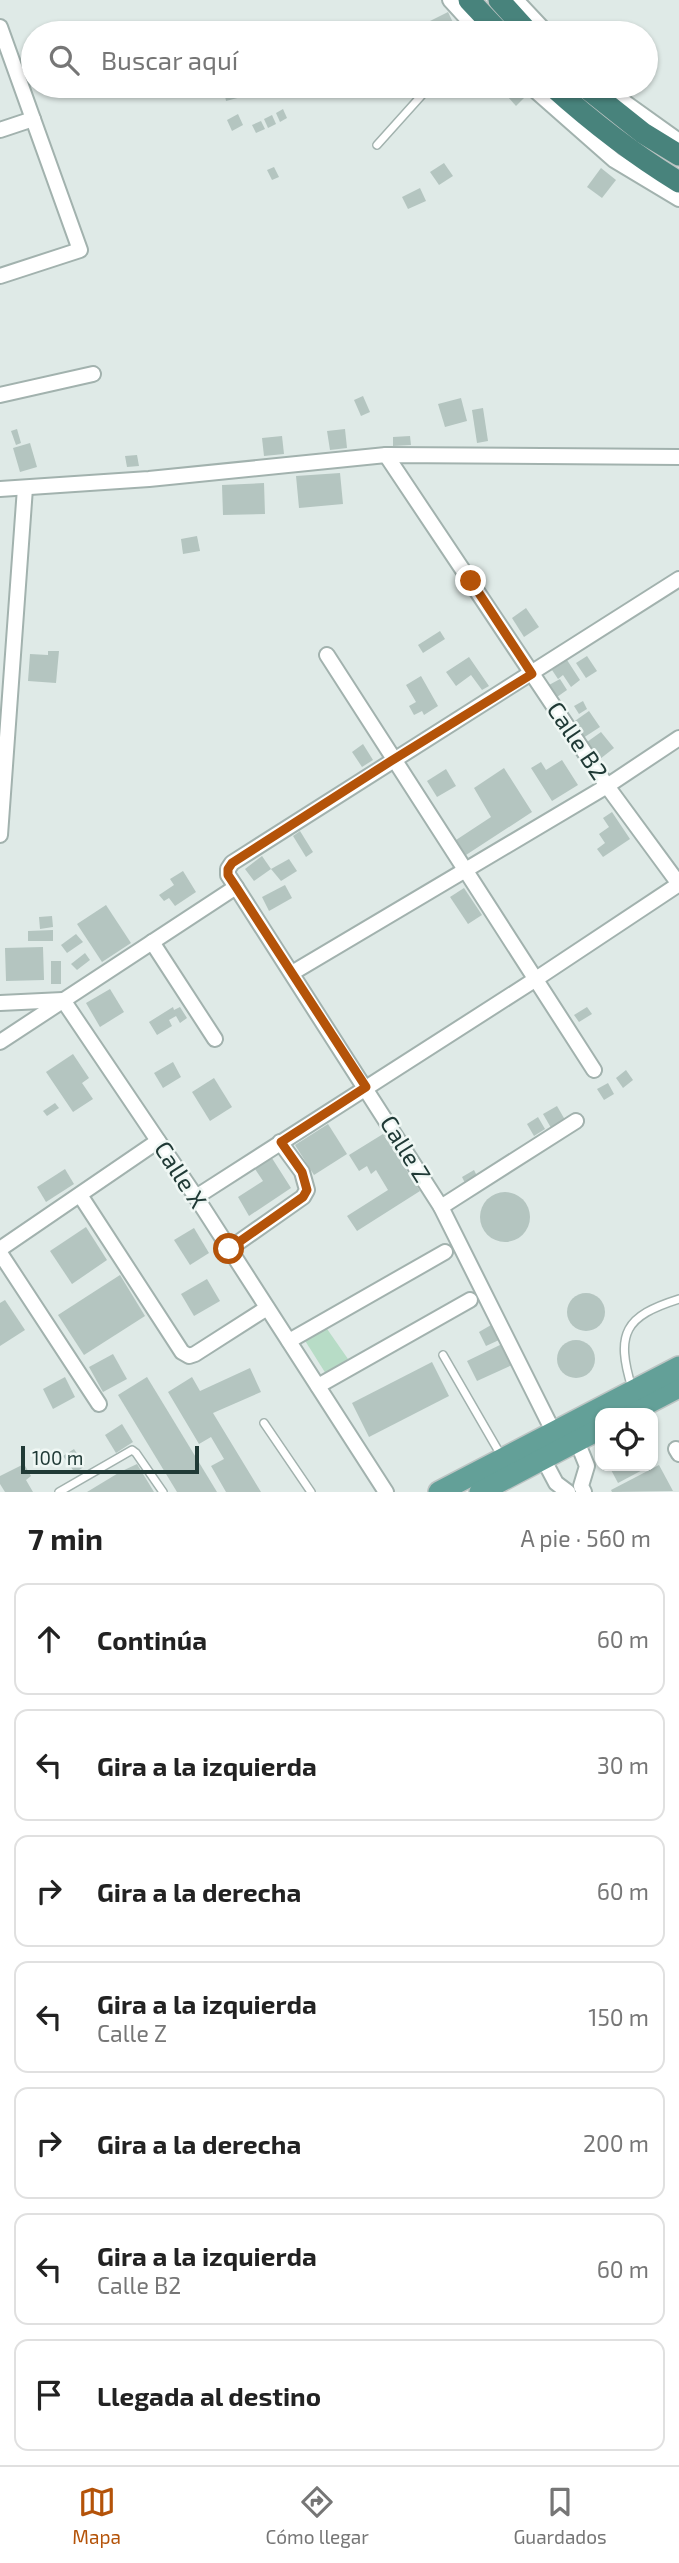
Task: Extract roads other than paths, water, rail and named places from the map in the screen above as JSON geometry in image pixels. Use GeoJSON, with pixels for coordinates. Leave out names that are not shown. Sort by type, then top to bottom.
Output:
{"type":"FeatureCollection","features":[{"type":"Feature","properties":{"kind":"highway"},"geometry":{"type":"LineString","coordinates":[[469,0],[489,21]]}},
{"type":"Feature","properties":{"kind":"highway"},"geometry":{"type":"LineString","coordinates":[[499,0],[518,21]]}},
{"type":"Feature","properties":{"kind":"highway"},"geometry":{"type":"LineString","coordinates":[[565,98],[620,143],[679,182]]}},
{"type":"Feature","properties":{"kind":"highway"},"geometry":{"type":"LineString","coordinates":[[599,98],[643,133],[679,155]]}},
{"type":"Feature","properties":{"kind":"main road"},"geometry":{"type":"LineString","coordinates":[[634,1404],[679,1367]]}},
{"type":"Feature","properties":{"kind":"main road"},"geometry":{"type":"LineString","coordinates":[[439,1492],[508,1467],[634,1404],[679,1387]]}},
{"type":"Feature","properties":{"kind":"main road"},"geometry":{"type":"LineString","coordinates":[[557,1442],[595,1431]]}},
{"type":"Feature","properties":{"kind":"main road"},"geometry":{"type":"LineString","coordinates":[[480,1492],[508,1467]]}},
{"type":"Feature","properties":{"kind":"street"},"geometry":{"type":"LineString","coordinates":[[450,0],[469,21]]}},
{"type":"Feature","properties":{"kind":"street"},"geometry":{"type":"LineString","coordinates":[[516,0],[536,21]]}},
{"type":"Feature","properties":{"kind":"street"},"geometry":{"type":"LineString","coordinates":[[0,27],[21,86]]}},
{"type":"Feature","properties":{"kind":"street"},"geometry":{"type":"LineString","coordinates":[[0,276],[80,250],[25,98]]}},
{"type":"Feature","properties":{"kind":"street"},"geometry":{"type":"LineString","coordinates":[[544,98],[614,160],[679,199]]}},
{"type":"Feature","properties":{"kind":"street"},"geometry":{"type":"LineString","coordinates":[[619,98],[679,141]]}},
{"type":"Feature","properties":{"kind":"street"},"geometry":{"type":"LineString","coordinates":[[0,130],[33,119]]}},
{"type":"Feature","properties":{"kind":"street"},"geometry":{"type":"LineString","coordinates":[[0,395],[93,374]]}},
{"type":"Feature","properties":{"kind":"street"},"geometry":{"type":"LineString","coordinates":[[0,489],[149,479],[386,455],[679,457]]}},
{"type":"Feature","properties":{"kind":"street","name":"Calle B2"},"geometry":{"type":"LineString","coordinates":[[386,455],[607,786],[679,884]]}},
{"type":"Feature","properties":{"kind":"street"},"geometry":{"type":"LineString","coordinates":[[0,835],[5,697],[25,488]]}},
{"type":"Feature","properties":{"kind":"street"},"geometry":{"type":"LineString","coordinates":[[393,759],[532,674],[679,579]]}},
{"type":"Feature","properties":{"kind":"street"},"geometry":{"type":"LineString","coordinates":[[327,655],[594,1070]]}},
{"type":"Feature","properties":{"kind":"street"},"geometry":{"type":"LineString","coordinates":[[292,973],[607,786],[679,738]]}},
{"type":"Feature","properties":{"kind":"street","name":"Calle Z"},"geometry":{"type":"LineString","coordinates":[[393,759],[232,863],[228,875],[442,1207],[557,1442]]}},
{"type":"Feature","properties":{"kind":"street"},"geometry":{"type":"LineString","coordinates":[[195,1197],[536,979],[679,884]]}},
{"type":"Feature","properties":{"kind":"street"},"geometry":{"type":"LineString","coordinates":[[0,1042],[236,887]]}},
{"type":"Feature","properties":{"kind":"street"},"geometry":{"type":"LineString","coordinates":[[152,942],[215,1039]]}},
{"type":"Feature","properties":{"kind":"street"},"geometry":{"type":"LineString","coordinates":[[0,1003],[63,1000]]}},
{"type":"Feature","properties":{"kind":"street","name":"Calle X"},"geometry":{"type":"LineString","coordinates":[[63,1000],[195,1197],[386,1492]]}},
{"type":"Feature","properties":{"kind":"street"},"geometry":{"type":"LineString","coordinates":[[442,1207],[576,1121]]}},
{"type":"Feature","properties":{"kind":"street"},"geometry":{"type":"LineString","coordinates":[[99,1404],[0,1251],[158,1142]]}},
{"type":"Feature","properties":{"kind":"street"},"geometry":{"type":"LineString","coordinates":[[229,1249],[303,1197],[307,1190],[302,1172],[281,1142]]}},
{"type":"Feature","properties":{"kind":"street"},"geometry":{"type":"LineString","coordinates":[[80,1195],[182,1352],[189,1356],[195,1354],[267,1308]]}},
{"type":"Feature","properties":{"kind":"street"},"geometry":{"type":"LineString","coordinates":[[289,1341],[445,1252]]}},
{"type":"Feature","properties":{"kind":"street"},"geometry":{"type":"LineString","coordinates":[[318,1386],[470,1300]]}},
{"type":"Feature","properties":{"kind":"street"},"geometry":{"type":"LineString","coordinates":[[557,1442],[556,1483],[568,1492]]}},
{"type":"Feature","properties":{"kind":"street"},"geometry":{"type":"LineString","coordinates":[[557,1442],[587,1466],[581,1486],[584,1492]]}},
{"type":"Feature","properties":{"kind":"lane"},"geometry":{"type":"LineString","coordinates":[[377,145],[418,98]]}},
{"type":"Feature","properties":{"kind":"lane"},"geometry":{"type":"LineString","coordinates":[[634,1404],[625,1367],[625,1347],[630,1326],[645,1311],[679,1298]]}},
{"type":"Feature","properties":{"kind":"lane"},"geometry":{"type":"LineString","coordinates":[[443,1354],[508,1467]]}},
{"type":"Feature","properties":{"kind":"lane"},"geometry":{"type":"LineString","coordinates":[[264,1423],[311,1492]]}},
{"type":"Feature","properties":{"kind":"lane"},"geometry":{"type":"LineString","coordinates":[[59,1492],[132,1450],[163,1492]]}}]}
